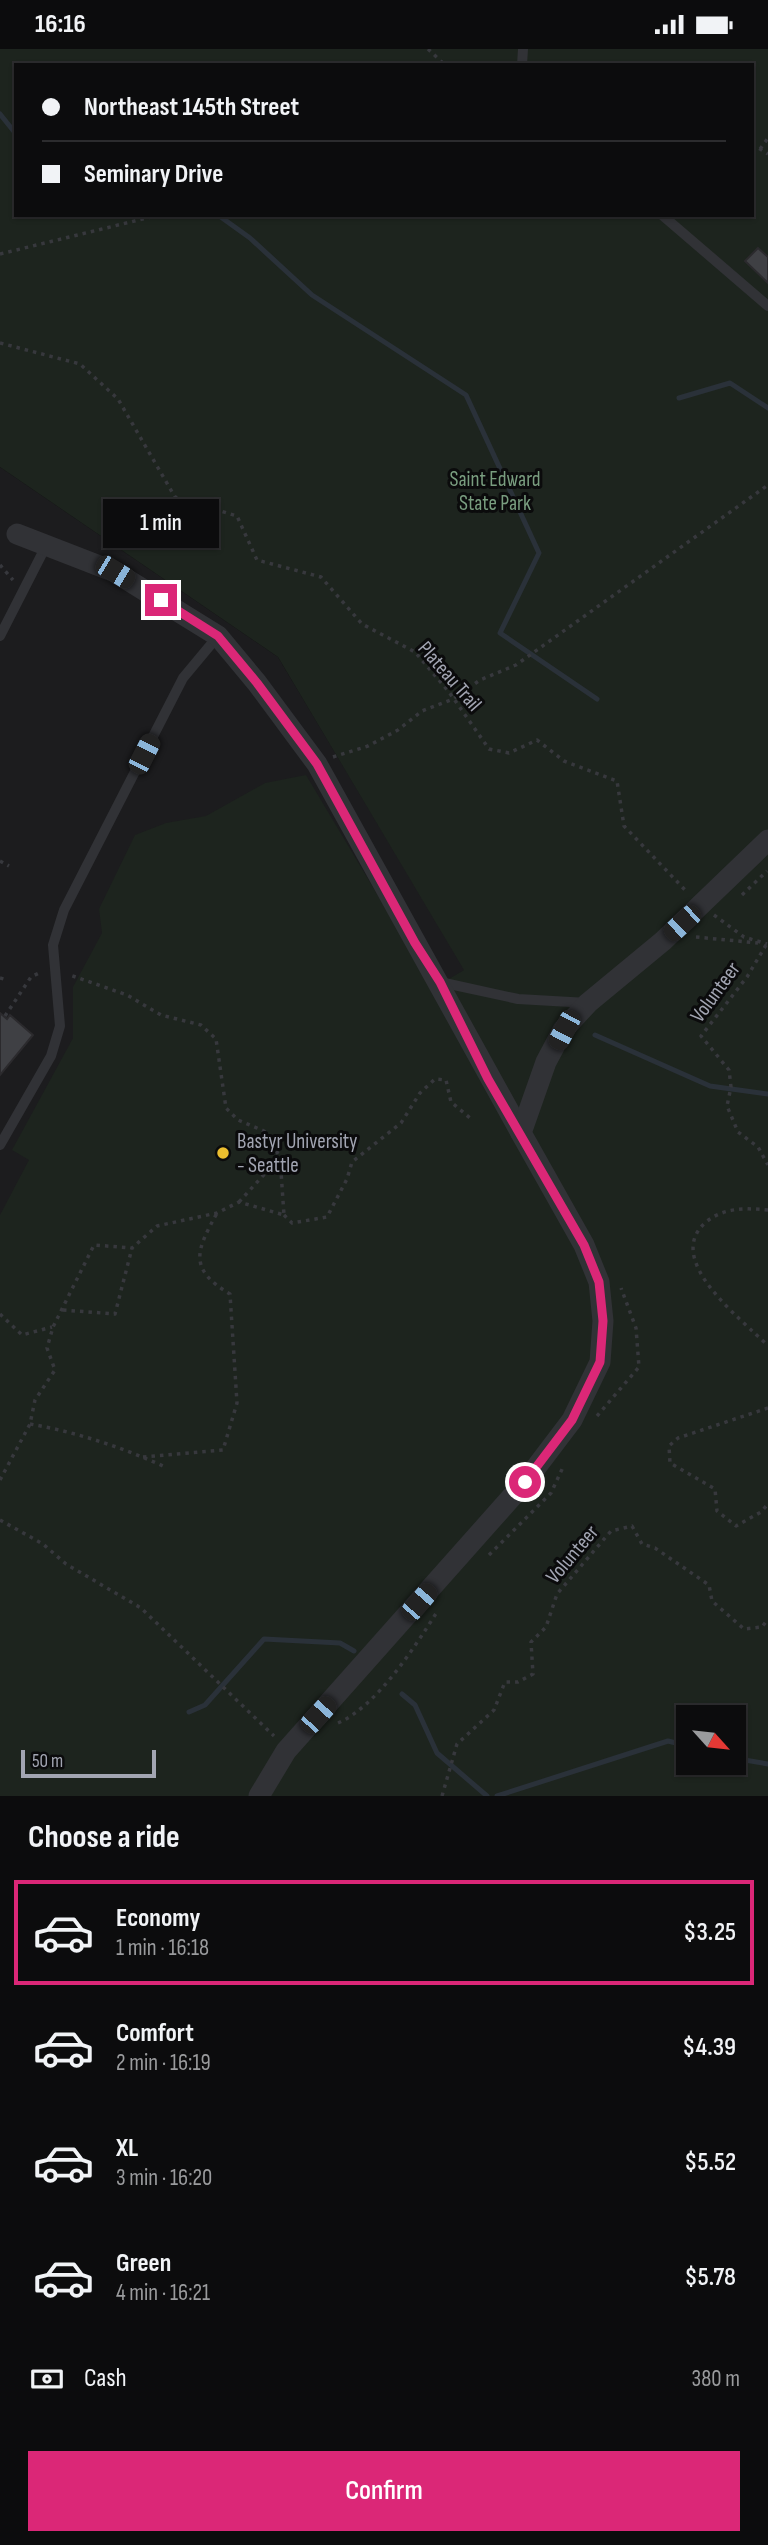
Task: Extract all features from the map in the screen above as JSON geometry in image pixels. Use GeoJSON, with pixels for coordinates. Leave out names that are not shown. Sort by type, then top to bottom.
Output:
{"type":"FeatureCollection","features":[{"type":"Feature","properties":{"kind":"street"},"geometry":{"type":"LineString","coordinates":[[17,534],[115,572],[218,636],[257,683],[317,764],[415,943],[440,982],[488,1079],[584,1245],[599,1282],[603,1321],[600,1362],[572,1420],[525,1482],[286,1751],[259,1796]]}},
{"type":"Feature","properties":{"kind":"street"},"geometry":{"type":"LineString","coordinates":[[521,1133],[546,1062],[564,1030],[588,1003],[708,915],[768,840]]}},
{"type":"Feature","properties":{"kind":"lane"},"geometry":{"type":"LineString","coordinates":[[664,217],[768,306]]}},
{"type":"Feature","properties":{"kind":"lane"},"geometry":{"type":"LineString","coordinates":[[0,636],[46,546]]}},
{"type":"Feature","properties":{"kind":"lane"},"geometry":{"type":"LineString","coordinates":[[0,1145],[51,1056],[60,1026],[53,945],[64,910],[183,678],[218,636]]}},
{"type":"Feature","properties":{"kind":"lane"},"geometry":{"type":"LineString","coordinates":[[440,982],[518,999],[588,1003]]}},
{"type":"Feature","properties":{"kind":"path"},"geometry":{"type":"LineString","coordinates":[[428,49],[443,63]]}},
{"type":"Feature","properties":{"kind":"path"},"geometry":{"type":"LineString","coordinates":[[760,149],[768,138]]}},
{"type":"Feature","properties":{"kind":"path"},"geometry":{"type":"LineString","coordinates":[[754,144],[768,154]]}},
{"type":"Feature","properties":{"kind":"path"},"geometry":{"type":"LineString","coordinates":[[0,254],[151,217]]}},
{"type":"Feature","properties":{"kind":"path","name":"Plateau Trail"},"geometry":{"type":"LineString","coordinates":[[0,343],[80,364],[118,399],[175,498],[237,516],[257,560],[321,577],[362,624],[415,652],[489,749],[509,753],[537,740],[564,761],[617,781],[624,826],[708,915]]}},
{"type":"Feature","properties":{"kind":"path"},"geometry":{"type":"LineString","coordinates":[[317,764],[368,746],[398,730],[422,711],[453,699],[480,680],[516,665],[768,485]]}},
{"type":"Feature","properties":{"kind":"path"},"geometry":{"type":"LineString","coordinates":[[0,565],[13,580]]}},
{"type":"Feature","properties":{"kind":"path"},"geometry":{"type":"LineString","coordinates":[[0,861],[9,866]]}},
{"type":"Feature","properties":{"kind":"path"},"geometry":{"type":"LineString","coordinates":[[736,900],[768,869]]}},
{"type":"Feature","properties":{"kind":"path"},"geometry":{"type":"LineString","coordinates":[[708,915],[726,908]]}},
{"type":"Feature","properties":{"kind":"path"},"geometry":{"type":"LineString","coordinates":[[708,915],[744,937],[767,944]]}},
{"type":"Feature","properties":{"kind":"path"},"geometry":{"type":"LineString","coordinates":[[699,930],[691,936],[767,944]]}},
{"type":"Feature","properties":{"kind":"path","name":"Volunteer"},"geometry":{"type":"LineString","coordinates":[[767,944],[747,977],[701,1036],[729,1070],[731,1087],[727,1106],[738,1132],[758,1147],[768,1165]]}},
{"type":"Feature","properties":{"kind":"path"},"geometry":{"type":"LineString","coordinates":[[5,1016],[31,977],[40,972],[54,972],[99,983],[161,1015],[201,1025],[215,1039],[226,1108],[237,1120],[264,1131],[280,1157],[284,1215]]}},
{"type":"Feature","properties":{"kind":"path"},"geometry":{"type":"LineString","coordinates":[[239,1202],[284,1215],[292,1223],[327,1217],[347,1179],[352,1162],[401,1123],[420,1093],[435,1079],[446,1080],[452,1102],[470,1118]]}},
{"type":"Feature","properties":{"kind":"path"},"geometry":{"type":"LineString","coordinates":[[62,1310],[115,1314],[132,1248],[157,1226],[217,1213],[239,1202],[280,1157]]}},
{"type":"Feature","properties":{"kind":"path"},"geometry":{"type":"LineString","coordinates":[[768,1210],[742,1207],[711,1218],[698,1230],[693,1245],[695,1265],[706,1283],[768,1346]]}},
{"type":"Feature","properties":{"kind":"path"},"geometry":{"type":"LineString","coordinates":[[143,1457],[223,1450],[237,1403],[230,1294],[209,1281],[199,1264],[203,1237],[217,1213]]}},
{"type":"Feature","properties":{"kind":"path"},"geometry":{"type":"LineString","coordinates":[[0,1480],[30,1424],[35,1400],[55,1370],[47,1348],[53,1327],[94,1245],[132,1248]]}},
{"type":"Feature","properties":{"kind":"path"},"geometry":{"type":"LineString","coordinates":[[595,1418],[639,1367],[636,1328],[616,1277]]}},
{"type":"Feature","properties":{"kind":"path"},"geometry":{"type":"LineString","coordinates":[[0,1314],[22,1335],[53,1327]]}},
{"type":"Feature","properties":{"kind":"path"},"geometry":{"type":"LineString","coordinates":[[768,1408],[678,1438],[669,1446],[670,1463],[715,1489],[717,1511],[736,1526],[761,1512],[768,1504]]}},
{"type":"Feature","properties":{"kind":"path"},"geometry":{"type":"LineString","coordinates":[[30,1424],[62,1430],[163,1466]]}},
{"type":"Feature","properties":{"kind":"path"},"geometry":{"type":"LineString","coordinates":[[485,1559],[551,1493],[566,1460]]}},
{"type":"Feature","properties":{"kind":"path"},"geometry":{"type":"LineString","coordinates":[[0,1520],[43,1543],[66,1565],[141,1608],[286,1751]]}},
{"type":"Feature","properties":{"kind":"path","name":"Volunteer"},"geometry":{"type":"LineString","coordinates":[[442,1796],[457,1744],[494,1710],[505,1682],[518,1682],[533,1674],[531,1642],[546,1627],[557,1594],[611,1531],[632,1526],[642,1544],[655,1548],[709,1585],[712,1601],[744,1629],[762,1627],[768,1619]]}},
{"type":"Feature","properties":{"kind":"path"},"geometry":{"type":"LineString","coordinates":[[334,1725],[354,1716],[387,1681],[440,1608]]}},
{"type":"Feature","properties":{"kind":"shaded area","name":"Bastyr University - Seattle"},"geometry":{"type":"Polygon","coordinates":[[[0,467],[278,657],[465,970],[370,1024],[0,1796],[0,467]]]}},
{"type":"Feature","properties":{"kind":"green space","name":"Saint Edward State Park"},"geometry":{"type":"Polygon","coordinates":[[[0,49],[768,49],[768,1796],[0,1796],[0,1215],[29,1160],[12,1150],[73,1038],[73,987],[102,933],[99,909],[135,835],[166,823],[206,816],[265,783],[306,775],[433,988],[464,970],[278,657],[0,467],[0,49]]]}},
{"type":"Feature","properties":{"kind":"building"},"geometry":{"type":"Polygon","coordinates":[[[758,248],[768,257],[768,283],[745,261],[758,248]]]}},
{"type":"Feature","properties":{"kind":"building"},"geometry":{"type":"Polygon","coordinates":[[[0,1013],[7,1019],[10,1015],[33,1035],[0,1075],[0,1013]]]}},
{"type":"Feature","properties":{"kind":"waterway"},"geometry":{"type":"LineString","coordinates":[[0,114],[14,132]]}},
{"type":"Feature","properties":{"kind":"waterway"},"geometry":{"type":"LineString","coordinates":[[221,217],[250,238],[312,295],[466,395],[539,553],[500,633],[597,699]]}},
{"type":"Feature","properties":{"kind":"waterway"},"geometry":{"type":"LineString","coordinates":[[679,398],[730,383],[768,408]]}},
{"type":"Feature","properties":{"kind":"waterway"},"geometry":{"type":"LineString","coordinates":[[595,1035],[710,1086],[768,1094]]}},
{"type":"Feature","properties":{"kind":"waterway"},"geometry":{"type":"LineString","coordinates":[[189,1712],[205,1705],[264,1639],[340,1643],[354,1651]]}},
{"type":"Feature","properties":{"kind":"waterway"},"geometry":{"type":"LineString","coordinates":[[402,1694],[415,1705],[437,1753],[487,1796]]}},
{"type":"Feature","properties":{"kind":"waterway"},"geometry":{"type":"LineString","coordinates":[[497,1796],[668,1741],[676,1743]]}},
{"type":"Feature","properties":{"kind":"waterway"},"geometry":{"type":"LineString","coordinates":[[746,1760],[768,1764]]}},
{"type":"Feature","properties":{"kind":"place","name":"Bastyr University - Seattle"},"geometry":{"type":"Point","coordinates":[223,1153]}},
{"type":"Feature","properties":{"kind":"route"},"geometry":{"type":"LineString","coordinates":[[161,600],[218,636],[317,764],[415,943],[440,982],[488,1079],[584,1245],[599,1282],[603,1321],[600,1362],[572,1420],[525,1482]]}}]}
